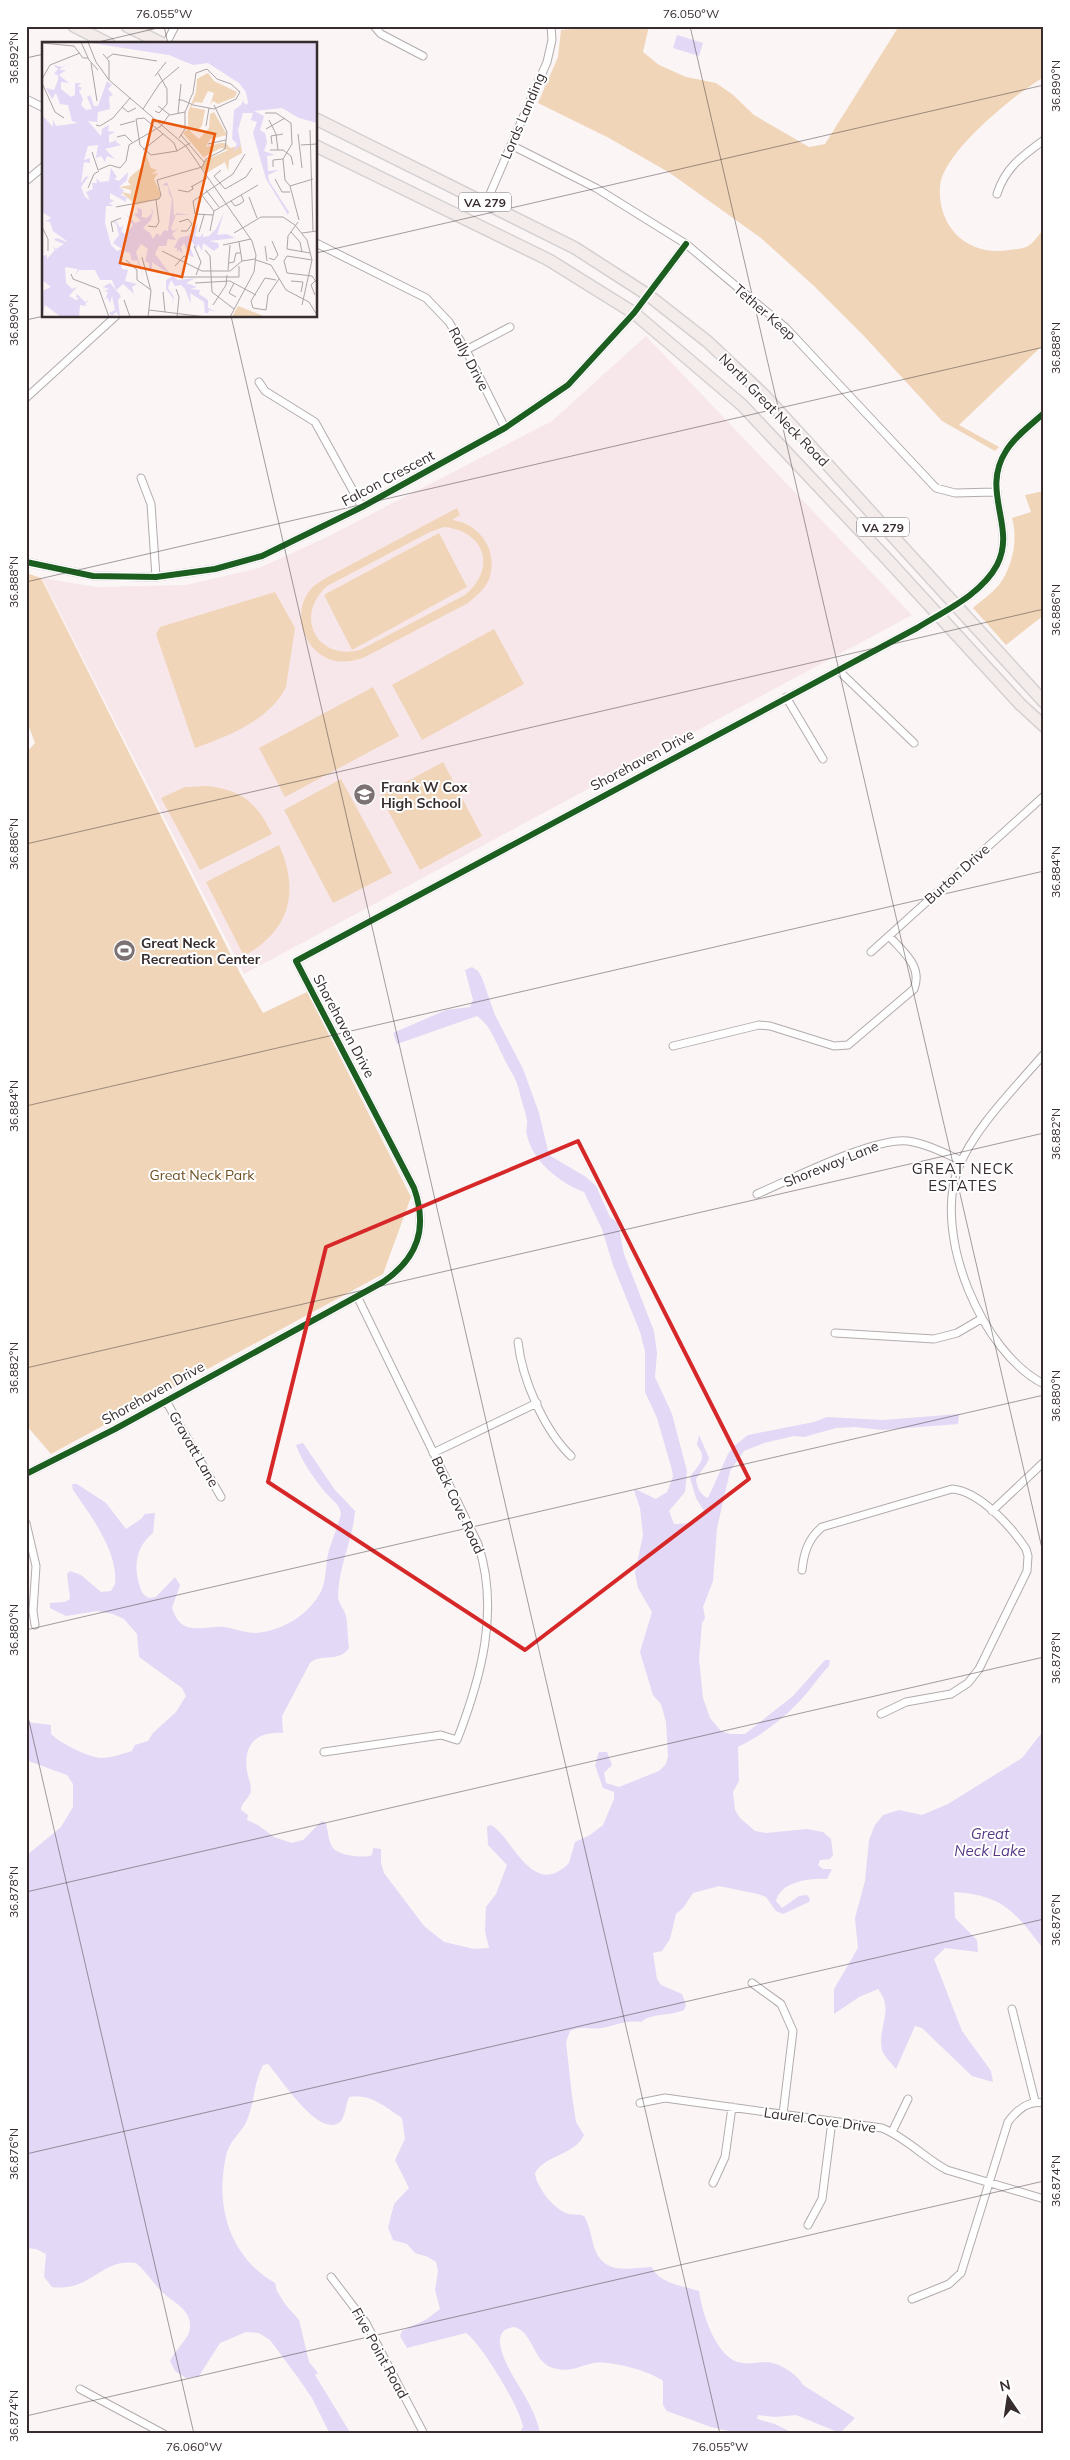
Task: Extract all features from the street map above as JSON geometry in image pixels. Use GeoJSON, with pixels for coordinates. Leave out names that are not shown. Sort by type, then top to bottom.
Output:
{"type":"FeatureCollection","features":[{"type":"Feature","properties":{"kind":"main road"},"geometry":{"type":"LineString","coordinates":[[74,26],[105,42]]}},
{"type":"Feature","properties":{"kind":"main road"},"geometry":{"type":"LineString","coordinates":[[127,26],[160,42]]}},
{"type":"Feature","properties":{"kind":"main road","name":"North Great Neck Road"},"geometry":{"type":"LineString","coordinates":[[318,121],[575,248],[648,295],[708,342],[764,394],[954,606],[1044,702]]}},
{"type":"Feature","properties":{"kind":"main road","name":"North Great Neck Road"},"geometry":{"type":"LineString","coordinates":[[318,147],[549,260],[634,313],[742,405],[1020,704],[1044,726]]}},
{"type":"Feature","properties":{"kind":"street"},"geometry":{"type":"LineString","coordinates":[[165,42],[175,26]]}},
{"type":"Feature","properties":{"kind":"street"},"geometry":{"type":"LineString","coordinates":[[374,26],[381,34],[423,56]]}},
{"type":"Feature","properties":{"kind":"street","name":"Lords Landing"},"geometry":{"type":"LineString","coordinates":[[486,203],[547,62],[552,40],[551,26]]}},
{"type":"Feature","properties":{"kind":"street"},"geometry":{"type":"LineString","coordinates":[[26,99],[42,107]]}},
{"type":"Feature","properties":{"kind":"street"},"geometry":{"type":"LineString","coordinates":[[997,194],[1002,178],[1020,158],[1044,140]]}},
{"type":"Feature","properties":{"kind":"street","name":"Tether Keep"},"geometry":{"type":"LineString","coordinates":[[511,145],[596,188],[686,244],[786,328],[927,481],[936,488],[955,493],[995,492]]}},
{"type":"Feature","properties":{"kind":"street"},"geometry":{"type":"LineString","coordinates":[[26,181],[42,168]]}},
{"type":"Feature","properties":{"kind":"street","name":"Rally Drive"},"geometry":{"type":"LineString","coordinates":[[318,244],[426,298],[449,322],[466,350],[505,428]]}},
{"type":"Feature","properties":{"kind":"street","name":"Falcon Crescent"},"geometry":{"type":"LineString","coordinates":[[26,562],[93,576],[156,577],[215,569],[262,556],[362,507],[505,428],[568,384],[634,313],[686,244]]}},
{"type":"Feature","properties":{"kind":"street"},"geometry":{"type":"LineString","coordinates":[[26,398],[114,318]]}},
{"type":"Feature","properties":{"kind":"street"},"geometry":{"type":"LineString","coordinates":[[466,350],[510,327]]}},
{"type":"Feature","properties":{"kind":"street"},"geometry":{"type":"LineString","coordinates":[[259,382],[264,391],[315,422],[362,507]]}},
{"type":"Feature","properties":{"kind":"street"},"geometry":{"type":"LineString","coordinates":[[995,492],[998,471],[1005,452],[1016,438],[1044,413]]}},
{"type":"Feature","properties":{"kind":"street"},"geometry":{"type":"LineString","coordinates":[[141,478],[151,504],[156,577]]}},
{"type":"Feature","properties":{"kind":"street","name":"Shorehaven Drive"},"geometry":{"type":"LineString","coordinates":[[26,1474],[166,1401],[394,1275],[408,1260],[415,1247],[420,1224],[418,1200],[371,1103],[296,961],[954,606],[974,591],[989,576],[1000,560],[1004,541],[995,492]]}},
{"type":"Feature","properties":{"kind":"street"},"geometry":{"type":"LineString","coordinates":[[838,670],[914,743]]}},
{"type":"Feature","properties":{"kind":"street"},"geometry":{"type":"LineString","coordinates":[[786,697],[823,760]]}},
{"type":"Feature","properties":{"kind":"street","name":"Burton Drive"},"geometry":{"type":"LineString","coordinates":[[871,952],[1044,796]]}},
{"type":"Feature","properties":{"kind":"street"},"geometry":{"type":"LineString","coordinates":[[673,1046],[759,1025],[770,1026],[834,1046],[848,1045],[856,1041],[914,988],[916,983],[918,975],[914,966],[889,936]]}},
{"type":"Feature","properties":{"kind":"street"},"geometry":{"type":"LineString","coordinates":[[1044,1054],[979,1133],[962,1161],[954,1188],[955,1245],[970,1295],[981,1319],[1019,1366],[1044,1384]]}},
{"type":"Feature","properties":{"kind":"street","name":"Shoreway Lane"},"geometry":{"type":"LineString","coordinates":[[757,1194],[862,1150],[888,1142],[919,1143],[962,1161]]}},
{"type":"Feature","properties":{"kind":"street","name":"Back Cove Road"},"geometry":{"type":"LineString","coordinates":[[324,1752],[441,1735],[457,1740],[472,1701],[484,1652],[488,1599],[486,1574],[478,1544],[357,1296]]}},
{"type":"Feature","properties":{"kind":"street"},"geometry":{"type":"LineString","coordinates":[[834,1333],[934,1339],[957,1333],[981,1319]]}},
{"type":"Feature","properties":{"kind":"street"},"geometry":{"type":"LineString","coordinates":[[518,1342],[523,1371],[537,1403],[557,1441],[571,1456]]}},
{"type":"Feature","properties":{"kind":"street","name":"Gravatt Lane"},"geometry":{"type":"LineString","coordinates":[[166,1401],[221,1497]]}},
{"type":"Feature","properties":{"kind":"street"},"geometry":{"type":"LineString","coordinates":[[433,1452],[537,1403]]}},
{"type":"Feature","properties":{"kind":"street"},"geometry":{"type":"LineString","coordinates":[[992,1511],[1044,1462]]}},
{"type":"Feature","properties":{"kind":"street"},"geometry":{"type":"LineString","coordinates":[[802,1570],[810,1540],[822,1527],[829,1523],[952,1489],[961,1489],[976,1496],[1022,1543],[1028,1556],[1027,1571],[980,1669],[968,1683],[951,1694],[906,1702],[880,1714]]}},
{"type":"Feature","properties":{"kind":"street"},"geometry":{"type":"LineString","coordinates":[[26,1523],[36,1566],[32,1611],[35,1625]]}},
{"type":"Feature","properties":{"kind":"street"},"geometry":{"type":"LineString","coordinates":[[752,1983],[781,2004],[793,2031],[783,2114]]}},
{"type":"Feature","properties":{"kind":"street"},"geometry":{"type":"LineString","coordinates":[[1012,2008],[1035,2101]]}},
{"type":"Feature","properties":{"kind":"street","name":"Laurel Cove Drive"},"geometry":{"type":"LineString","coordinates":[[640,2103],[665,2098],[870,2126],[892,2132],[947,2170],[1044,2200]]}},
{"type":"Feature","properties":{"kind":"street"},"geometry":{"type":"LineString","coordinates":[[892,2132],[908,2099]]}},
{"type":"Feature","properties":{"kind":"street"},"geometry":{"type":"LineString","coordinates":[[912,2299],[949,2284],[961,2273],[1008,2122],[1016,2110],[1035,2101],[1044,2103]]}},
{"type":"Feature","properties":{"kind":"street"},"geometry":{"type":"LineString","coordinates":[[713,2183],[725,2156],[732,2107]]}},
{"type":"Feature","properties":{"kind":"street"},"geometry":{"type":"LineString","coordinates":[[808,2225],[822,2198],[832,2121]]}},
{"type":"Feature","properties":{"kind":"street","name":"Five Point Road"},"geometry":{"type":"LineString","coordinates":[[331,2276],[366,2323],[424,2434]]}},
{"type":"Feature","properties":{"kind":"street"},"geometry":{"type":"LineString","coordinates":[[80,2389],[164,2434]]}},
{"type":"Feature","properties":{"kind":"highlighted area"},"geometry":{"type":"Polygon","coordinates":[[[578,1141],[749,1479],[525,1650],[268,1482],[326,1247],[578,1141]]]}},
{"type":"Feature","properties":{"kind":"shaded area","name":"Frank W Cox High School"},"geometry":{"type":"Polygon","coordinates":[[[646,336],[912,615],[244,974],[42,578],[96,587],[186,585],[259,568],[325,538],[552,421],[646,336]]]}},
{"type":"Feature","properties":{"kind":"green space"},"geometry":{"type":"Polygon","coordinates":[[[603,26],[649,26],[643,52],[659,65],[686,77],[716,83],[732,94],[754,115],[809,147],[825,144],[899,26],[1044,26],[1044,77],[1016,96],[982,125],[953,157],[944,172],[940,186],[940,201],[950,227],[969,244],[981,249],[994,251],[1026,247],[1044,229],[1044,344],[959,425],[999,447],[995,451],[942,421],[864,336],[814,286],[761,238],[670,173],[609,138],[538,103],[558,57],[561,30],[603,26]]]}},
{"type":"Feature","properties":{"kind":"green space"},"geometry":{"type":"Polygon","coordinates":[[[1044,491],[1044,615],[1006,645],[973,608],[999,585],[1008,570],[1014,544],[1012,518],[1031,512],[1025,495],[1044,491]]]}},
{"type":"Feature","properties":{"kind":"green space"},"geometry":{"type":"Polygon","coordinates":[[[457,508],[460,515],[452,520],[470,526],[478,532],[484,539],[491,556],[492,566],[489,580],[481,591],[468,603],[363,658],[352,661],[336,661],[322,655],[307,640],[303,630],[301,619],[305,598],[312,588],[324,579],[457,508]],[[444,527],[430,532],[327,586],[317,598],[312,610],[311,622],[315,633],[322,642],[332,649],[345,652],[360,650],[465,595],[481,574],[482,552],[477,543],[458,530],[444,527]]]}},
{"type":"Feature","properties":{"kind":"green space"},"geometry":{"type":"Polygon","coordinates":[[[439,533],[467,587],[352,650],[324,595],[439,533]]]}},
{"type":"Feature","properties":{"kind":"green space","name":"Great Neck Park"},"geometry":{"type":"Polygon","coordinates":[[[26,573],[41,578],[242,977],[263,1013],[307,992],[411,1197],[383,1274],[51,1454],[26,1425],[26,753],[35,743],[26,719],[26,573]]]}},
{"type":"Feature","properties":{"kind":"green space"},"geometry":{"type":"Polygon","coordinates":[[[275,592],[295,628],[286,687],[279,699],[259,718],[234,732],[195,748],[156,634],[160,627],[275,592]]]}},
{"type":"Feature","properties":{"kind":"green space"},"geometry":{"type":"Polygon","coordinates":[[[494,629],[524,684],[422,740],[392,685],[494,629]]]}},
{"type":"Feature","properties":{"kind":"green space"},"geometry":{"type":"Polygon","coordinates":[[[373,687],[399,736],[285,797],[259,748],[373,687]]]}},
{"type":"Feature","properties":{"kind":"green space"},"geometry":{"type":"Polygon","coordinates":[[[443,762],[482,836],[420,870],[380,796],[443,762]]]}},
{"type":"Feature","properties":{"kind":"green space"},"geometry":{"type":"Polygon","coordinates":[[[341,779],[392,873],[333,903],[284,810],[341,779]]]}},
{"type":"Feature","properties":{"kind":"green space"},"geometry":{"type":"Polygon","coordinates":[[[208,786],[231,791],[247,800],[260,814],[272,834],[200,870],[161,798],[185,787],[208,786]]]}},
{"type":"Feature","properties":{"kind":"green space"},"geometry":{"type":"Polygon","coordinates":[[[279,845],[289,879],[287,908],[281,922],[272,934],[260,946],[244,956],[206,882],[279,845]]]}},
{"type":"Feature","properties":{"kind":"water"},"geometry":{"type":"Polygon","coordinates":[[[677,35],[703,43],[699,56],[673,48],[677,35]]]}},
{"type":"Feature","properties":{"kind":"water"},"geometry":{"type":"Polygon","coordinates":[[[472,967],[478,971],[482,978],[495,1015],[523,1069],[539,1113],[549,1155],[586,1177],[596,1186],[610,1217],[618,1223],[624,1254],[654,1331],[657,1353],[655,1377],[672,1414],[687,1471],[685,1492],[669,1511],[674,1524],[695,1523],[705,1512],[696,1498],[690,1478],[702,1459],[697,1445],[699,1435],[709,1458],[696,1479],[699,1490],[708,1498],[728,1454],[734,1446],[748,1435],[814,1422],[827,1417],[883,1420],[959,1414],[958,1424],[882,1430],[855,1427],[836,1428],[804,1437],[794,1436],[764,1443],[744,1451],[730,1471],[717,1528],[713,1581],[703,1607],[705,1618],[702,1623],[699,1659],[703,1698],[710,1718],[721,1731],[730,1734],[745,1734],[793,1696],[825,1660],[830,1660],[829,1666],[791,1710],[775,1724],[738,1747],[739,1781],[733,1792],[735,1810],[740,1818],[755,1831],[766,1833],[807,1829],[823,1832],[831,1839],[833,1855],[830,1859],[820,1860],[818,1865],[823,1869],[832,1869],[827,1879],[805,1880],[784,1889],[776,1901],[782,1908],[799,1896],[807,1895],[810,1899],[809,1902],[783,1914],[776,1911],[766,1897],[758,1894],[719,1886],[693,1893],[683,1908],[676,1914],[670,1939],[662,1951],[653,1953],[657,1979],[661,1985],[682,1994],[686,2005],[684,2010],[650,2017],[641,2022],[625,2022],[602,2028],[578,2028],[570,2031],[566,2042],[572,2096],[576,2122],[584,2135],[574,2147],[546,2162],[535,2173],[539,2185],[552,2203],[564,2212],[584,2216],[594,2247],[598,2256],[604,2262],[610,2266],[626,2269],[652,2267],[665,2280],[699,2291],[706,2320],[721,2349],[738,2362],[765,2362],[787,2369],[803,2385],[855,2418],[840,2433],[796,2415],[775,2417],[758,2415],[757,2419],[775,2424],[795,2434],[729,2431],[711,2427],[667,2411],[663,2405],[663,2381],[657,2377],[640,2370],[610,2363],[594,2363],[570,2369],[553,2368],[541,2360],[530,2341],[515,2327],[505,2330],[500,2337],[501,2347],[510,2370],[533,2411],[540,2434],[519,2434],[523,2427],[521,2418],[508,2392],[481,2349],[466,2333],[407,2348],[400,2336],[402,2331],[427,2319],[440,2309],[435,2290],[438,2271],[436,2262],[415,2253],[407,2244],[393,2240],[388,2228],[394,2204],[409,2188],[395,2160],[405,2139],[402,2118],[371,2099],[357,2096],[349,2097],[340,2122],[331,2125],[322,2122],[311,2115],[268,2064],[263,2065],[260,2072],[250,2113],[245,2124],[227,2152],[222,2190],[224,2209],[228,2226],[246,2258],[259,2272],[275,2283],[277,2291],[285,2304],[299,2320],[309,2362],[318,2373],[315,2375],[351,2434],[330,2434],[312,2398],[299,2379],[270,2340],[259,2333],[246,2332],[220,2343],[199,2376],[186,2378],[175,2371],[170,2361],[188,2335],[190,2320],[183,2309],[162,2292],[136,2263],[113,2265],[77,2285],[52,2287],[44,2277],[46,2254],[36,2249],[26,2248],[26,1856],[61,1827],[73,1807],[73,1784],[67,1775],[26,1760],[26,1722],[51,1725],[51,1734],[55,1738],[81,1752],[101,1758],[116,1756],[132,1751],[135,1745],[148,1741],[153,1733],[176,1712],[186,1696],[182,1688],[139,1657],[137,1634],[124,1619],[113,1614],[97,1611],[66,1616],[50,1608],[50,1603],[65,1602],[70,1599],[67,1574],[70,1571],[81,1575],[101,1592],[111,1591],[115,1584],[113,1560],[108,1547],[95,1522],[73,1490],[72,1484],[77,1484],[106,1503],[126,1529],[145,1514],[155,1513],[153,1533],[143,1544],[138,1557],[137,1572],[140,1587],[142,1593],[146,1596],[150,1598],[156,1597],[175,1577],[180,1585],[172,1608],[175,1616],[183,1625],[194,1628],[230,1628],[251,1633],[265,1632],[292,1621],[314,1603],[322,1590],[329,1550],[341,1514],[337,1504],[321,1487],[302,1458],[296,1445],[303,1443],[335,1490],[355,1511],[338,1595],[346,1616],[349,1648],[345,1653],[335,1657],[314,1660],[310,1663],[282,1716],[283,1733],[266,1734],[254,1741],[250,1747],[246,1762],[251,1790],[241,1810],[248,1815],[247,1820],[258,1825],[274,1837],[292,1843],[303,1840],[322,1821],[326,1823],[331,1845],[340,1853],[363,1857],[372,1855],[373,1848],[381,1849],[381,1863],[384,1873],[424,1926],[444,1942],[474,1949],[489,1948],[485,1931],[486,1907],[496,1894],[507,1865],[488,1845],[487,1827],[490,1825],[498,1830],[523,1861],[533,1870],[543,1874],[556,1873],[569,1863],[575,1842],[590,1835],[603,1825],[614,1799],[614,1792],[603,1788],[595,1765],[599,1752],[607,1752],[612,1765],[604,1773],[606,1783],[619,1787],[659,1771],[666,1764],[668,1756],[666,1722],[661,1704],[653,1695],[640,1652],[652,1612],[638,1588],[635,1573],[643,1535],[640,1508],[634,1490],[656,1499],[667,1492],[673,1477],[657,1418],[645,1392],[645,1351],[640,1332],[613,1265],[602,1229],[584,1192],[557,1177],[548,1170],[535,1154],[526,1133],[527,1120],[516,1081],[492,1034],[482,1020],[477,1016],[397,1044],[393,1033],[446,1010],[470,1007],[473,1000],[465,970],[472,967]]]}},
{"type":"Feature","properties":{"kind":"water","name":"Great Neck Lake"},"geometry":{"type":"Polygon","coordinates":[[[1044,1730],[1044,1950],[1025,1926],[1007,1908],[985,1897],[954,1892],[955,1918],[977,1940],[978,1952],[945,1948],[934,1959],[962,2031],[991,2071],[993,2082],[972,2076],[922,2028],[915,2026],[896,2069],[882,2050],[881,2041],[885,2004],[878,1989],[859,1997],[834,2014],[834,1989],[858,1948],[855,1918],[865,1881],[869,1840],[875,1825],[883,1815],[899,1810],[922,1815],[948,1804],[1022,1758],[1044,1730]]]}},
{"type":"Feature","properties":{"kind":"cycle path"},"geometry":{"type":"LineString","coordinates":[[26,562],[93,576],[156,577],[215,569],[262,556],[362,507],[505,428],[568,385],[634,313],[686,244]]}},
{"type":"Feature","properties":{"kind":"cycle path"},"geometry":{"type":"LineString","coordinates":[[26,1474],[115,1429],[383,1282],[405,1263],[412,1252],[420,1229],[420,1216],[414,1188],[296,961],[917,628],[972,594],[990,576],[997,565],[1002,551],[1002,523],[996,481],[999,466],[1014,440],[1044,413]]}},
{"type":"Feature","properties":{"kind":"place","name":"Frank W Cox High School"},"geometry":{"type":"Point","coordinates":[365,795]}},
{"type":"Feature","properties":{"kind":"place","name":"Great Neck Recreation Center"},"geometry":{"type":"Point","coordinates":[125,951]}},
{"type":"Feature","properties":{"kind":"district","name":"GREAT NECK ESTATES"},"geometry":{"type":"Point","coordinates":[963,1176]}}]}
